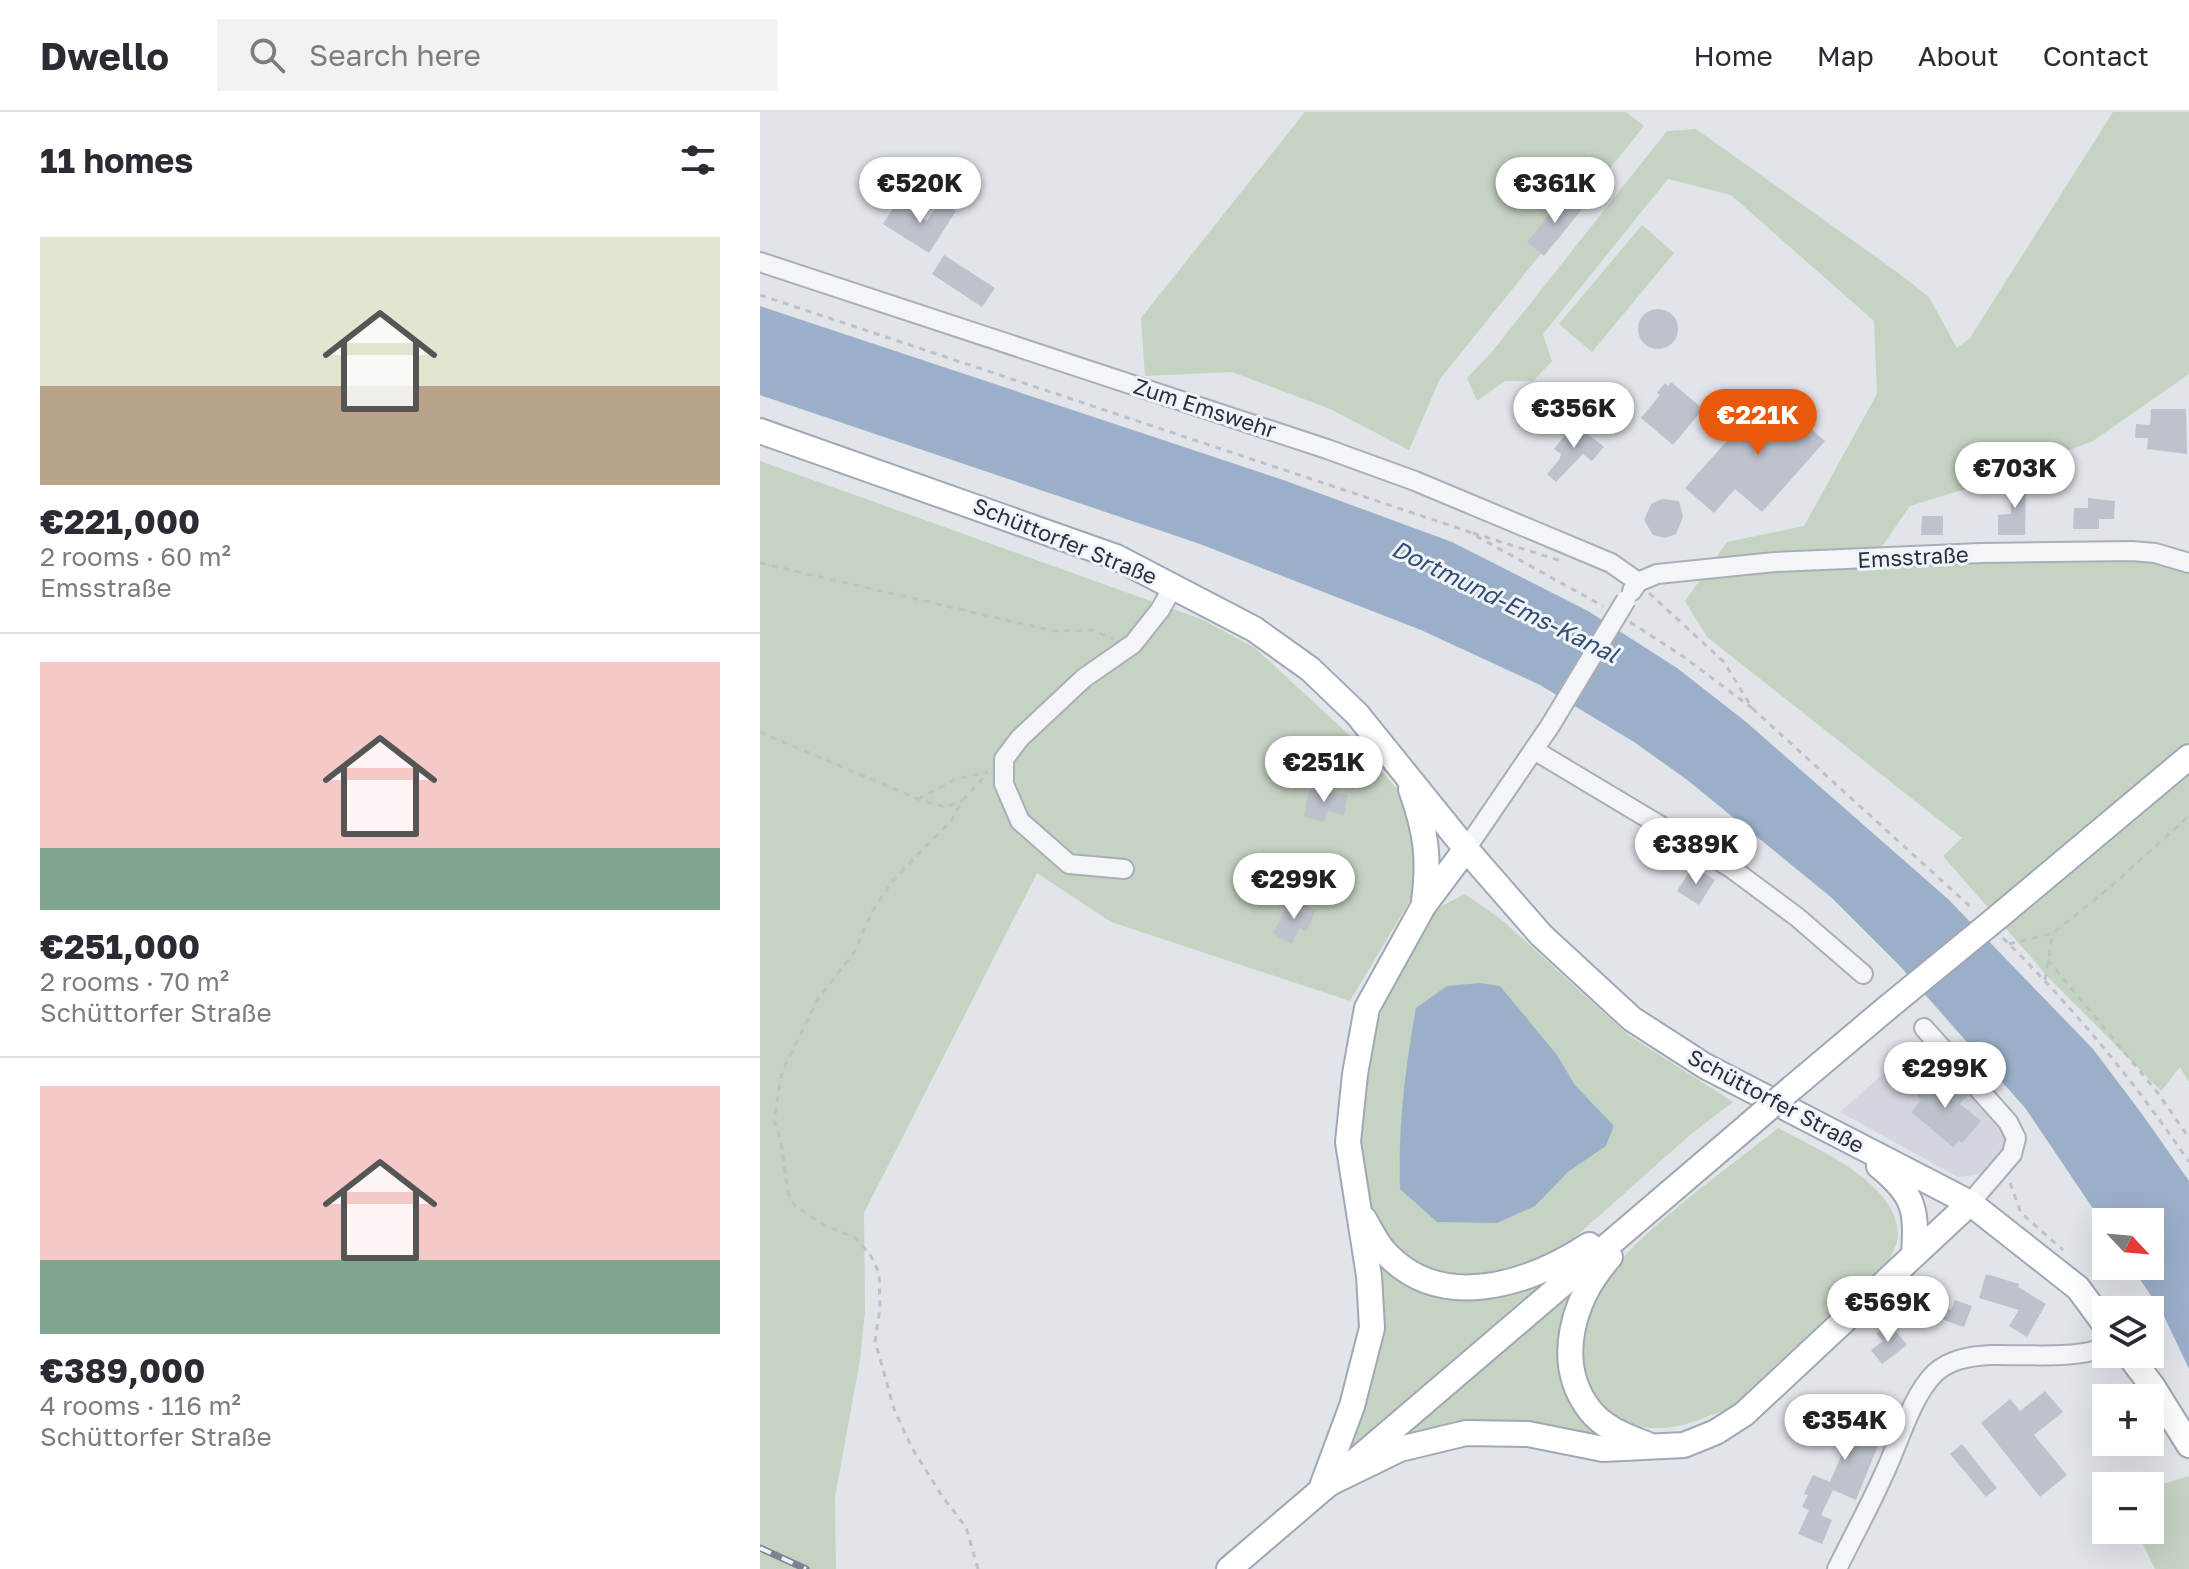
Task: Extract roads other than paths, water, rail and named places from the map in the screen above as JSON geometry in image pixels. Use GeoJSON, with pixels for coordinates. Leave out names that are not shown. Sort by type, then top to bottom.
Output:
{"type":"FeatureCollection","features":[{"type":"Feature","properties":{"kind":"main road","name":"Schüttorfer Straße"},"geometry":{"type":"LineString","coordinates":[[760,431],[1116,557],[1254,629],[1310,669],[1357,714],[1466,849],[1541,935],[1632,1019],[1705,1066],[1970,1203],[2078,1288],[2092,1307]]}},
{"type":"Feature","properties":{"kind":"main road"},"geometry":{"type":"LineString","coordinates":[[1229,1569],[1990,920],[2189,757]]}},
{"type":"Feature","properties":{"kind":"main road"},"geometry":{"type":"LineString","coordinates":[[1403,768],[1427,840],[1429,864],[1424,905]]}},
{"type":"Feature","properties":{"kind":"main road"},"geometry":{"type":"LineString","coordinates":[[1322,1487],[1352,1406],[1372,1328],[1369,1276],[1348,1142],[1355,1074],[1367,1008],[1424,905],[1466,849]]}},
{"type":"Feature","properties":{"kind":"main road"},"geometry":{"type":"LineString","coordinates":[[1840,1134],[1908,1193],[1916,1226],[1914,1255]]}},
{"type":"Feature","properties":{"kind":"main road"},"geometry":{"type":"LineString","coordinates":[[1357,1209],[1385,1252],[1422,1280],[1461,1289],[1520,1281],[1572,1256],[1668,1193]]}},
{"type":"Feature","properties":{"kind":"main road"},"geometry":{"type":"LineString","coordinates":[[1649,1445],[1611,1429],[1589,1410],[1575,1382],[1569,1352],[1574,1318],[1595,1274],[1668,1193]]}},
{"type":"Feature","properties":{"kind":"main road"},"geometry":{"type":"LineString","coordinates":[[1322,1487],[1400,1449],[1466,1433],[1528,1434],[1603,1449],[1684,1445],[1716,1432],[1744,1414],[1970,1203]]}},
{"type":"Feature","properties":{"kind":"main road"},"geometry":{"type":"LineString","coordinates":[[2139,1368],[2189,1445]]}},
{"type":"Feature","properties":{"kind":"street","name":"Zum Emswehr"},"geometry":{"type":"LineString","coordinates":[[760,262],[1327,449],[1415,481],[1611,563],[1638,582]]}},
{"type":"Feature","properties":{"kind":"street","name":"Emsstraße"},"geometry":{"type":"LineString","coordinates":[[1638,582],[1667,573],[1775,562],[1981,553],[2132,551],[2155,553],[2189,563]]}},
{"type":"Feature","properties":{"kind":"street"},"geometry":{"type":"LineString","coordinates":[[1466,849],[1550,726],[1620,606],[1638,582]]}},
{"type":"Feature","properties":{"kind":"street"},"geometry":{"type":"LineString","coordinates":[[1124,869],[1069,864],[1020,821],[1004,784],[1004,759],[1020,738],[1084,678],[1133,644],[1160,610],[1174,585]]}},
{"type":"Feature","properties":{"kind":"street"},"geometry":{"type":"LineString","coordinates":[[1534,750],[1731,868],[1797,917],[1863,974]]}},
{"type":"Feature","properties":{"kind":"street"},"geometry":{"type":"LineString","coordinates":[[1924,1028],[2008,1122],[2016,1138],[2012,1154],[1970,1203]]}},
{"type":"Feature","properties":{"kind":"street"},"geometry":{"type":"LineString","coordinates":[[1837,1569],[1922,1390],[1935,1372],[1954,1360],[1975,1355],[2092,1351]]}},
{"type":"Feature","properties":{"kind":"water","name":"Dortmund-Ems-Kanal"},"geometry":{"type":"Polygon","coordinates":[[[760,306],[1286,481],[1452,542],[1588,611],[1677,668],[1745,721],[1948,899],[2093,1049],[2142,1114],[2189,1181],[2189,1369],[2164,1316],[2164,1296],[2151,1296],[2140,1280],[2164,1280],[2164,1208],[2093,1208],[2026,1109],[1899,965],[1832,898],[1686,779],[1634,742],[1540,685],[1421,630],[1200,544],[760,395],[760,306]]]}},
{"type":"Feature","properties":{"kind":"water"},"geometry":{"type":"Polygon","coordinates":[[[1480,983],[1500,986],[1557,1055],[1575,1085],[1614,1126],[1606,1146],[1568,1172],[1535,1206],[1497,1223],[1437,1222],[1400,1189],[1403,1098],[1416,1008],[1447,986],[1480,983]]]}},
{"type":"Feature","properties":{"kind":"railway"},"geometry":{"type":"LineString","coordinates":[[760,1548],[806,1569]]}}]}
